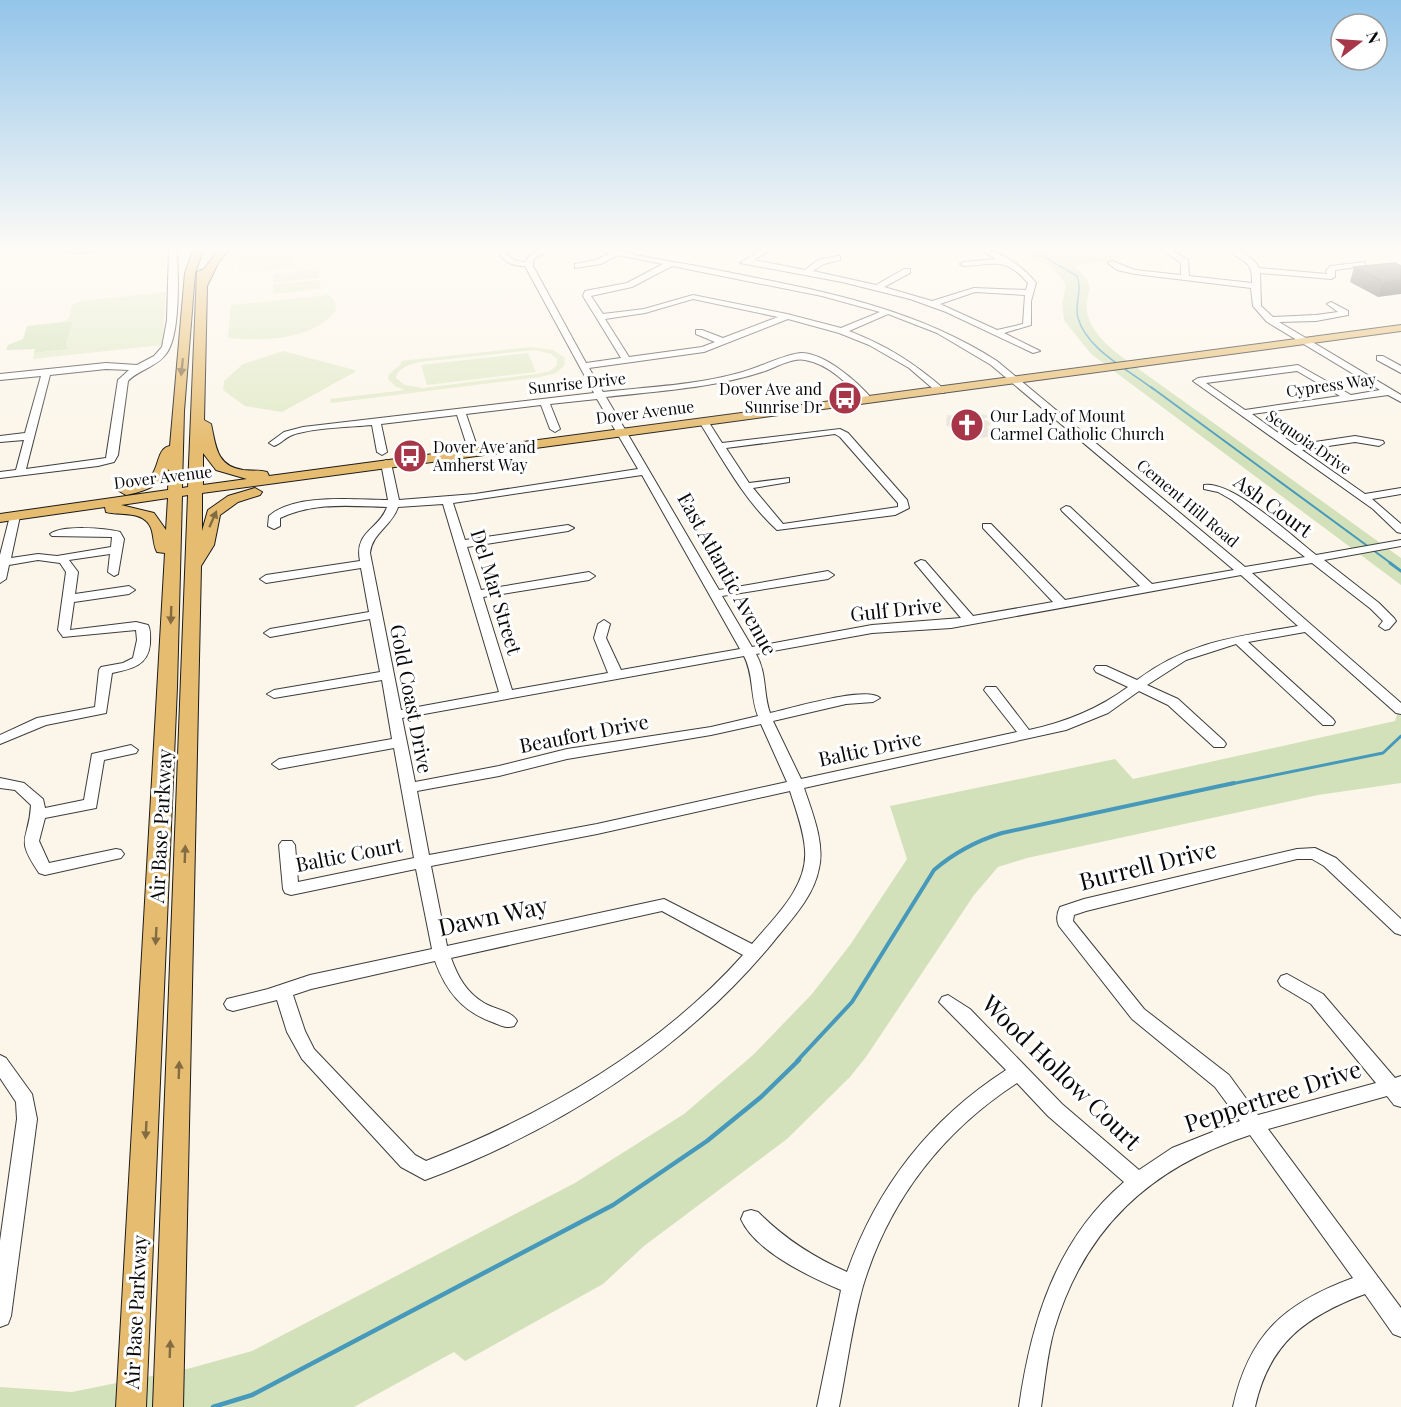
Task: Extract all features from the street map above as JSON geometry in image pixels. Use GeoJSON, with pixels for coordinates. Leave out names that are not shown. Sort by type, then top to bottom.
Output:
{"type":"FeatureCollection","features":[{"type":"Feature","properties":{"kind":"main road","name":"Air Base Parkway"},"geometry":{"type":"LineString","coordinates":[[168,1407],[193,567],[177,432],[192,314]]}},
{"type":"Feature","properties":{"kind":"main road","name":"Air Base Parkway"},"geometry":{"type":"LineString","coordinates":[[131,1407],[172,581],[197,409],[195,314]]}},
{"type":"Feature","properties":{"kind":"main road","name":"Dover Avenue"},"geometry":{"type":"LineString","coordinates":[[8,517],[318,474],[384,458],[474,452],[705,423],[1401,328]]}},
{"type":"Feature","properties":{"kind":"main road"},"geometry":{"type":"LineString","coordinates":[[197,409],[205,426],[212,458],[225,469],[252,475],[302,472],[318,474]]}},
{"type":"Feature","properties":{"kind":"main road"},"geometry":{"type":"LineString","coordinates":[[46,511],[66,503],[135,489],[150,483],[161,475],[171,442],[177,432]]}},
{"type":"Feature","properties":{"kind":"main road"},"geometry":{"type":"LineString","coordinates":[[193,567],[206,544],[210,518],[218,508],[243,495],[303,482],[318,474]]}},
{"type":"Feature","properties":{"kind":"main road"},"geometry":{"type":"LineString","coordinates":[[46,511],[64,513],[95,509],[124,510],[151,518],[161,530],[162,555],[172,581]]}},
{"type":"Feature","properties":{"kind":"street"},"geometry":{"type":"LineString","coordinates":[[0,475],[110,460],[113,455],[123,380],[136,368],[160,356],[168,344],[171,314]]}},
{"type":"Feature","properties":{"kind":"street","name":"East Atlantic Avenue"},"geometry":{"type":"LineString","coordinates":[[283,991],[296,1032],[308,1054],[408,1161],[425,1171],[518,1129],[570,1101],[617,1072],[660,1041],[699,1009],[755,953],[805,889],[811,872],[812,842],[795,784],[758,696],[759,673],[555,314]]}},
{"type":"Feature","properties":{"kind":"street"},"geometry":{"type":"LineString","coordinates":[[598,314],[627,360]]}},
{"type":"Feature","properties":{"kind":"street"},"geometry":{"type":"LineString","coordinates":[[600,317],[625,314]]}},
{"type":"Feature","properties":{"kind":"street"},"geometry":{"type":"LineString","coordinates":[[775,314],[842,331],[901,358],[941,391]]}},
{"type":"Feature","properties":{"kind":"street"},"geometry":{"type":"LineString","coordinates":[[842,331],[882,314]]}},
{"type":"Feature","properties":{"kind":"street","name":"Cement Hill Road"},"geometry":{"type":"LineString","coordinates":[[895,314],[959,340],[1015,380],[1243,572],[1401,710]]}},
{"type":"Feature","properties":{"kind":"street"},"geometry":{"type":"LineString","coordinates":[[955,314],[1036,351]]}},
{"type":"Feature","properties":{"kind":"street"},"geometry":{"type":"LineString","coordinates":[[999,332],[1027,326],[1028,314]]}},
{"type":"Feature","properties":{"kind":"street"},"geometry":{"type":"LineString","coordinates":[[1264,314],[1270,320],[1401,399]]}},
{"type":"Feature","properties":{"kind":"street"},"geometry":{"type":"LineString","coordinates":[[1270,320],[1316,318],[1341,314]]}},
{"type":"Feature","properties":{"kind":"street"},"geometry":{"type":"LineString","coordinates":[[583,366],[692,352],[724,342],[787,316]]}},
{"type":"Feature","properties":{"kind":"street"},"geometry":{"type":"LineString","coordinates":[[699,332],[724,342]]}},
{"type":"Feature","properties":{"kind":"street","name":"Sunrise Drive"},"geometry":{"type":"LineString","coordinates":[[274,443],[294,432],[724,380],[801,356],[809,357],[839,373],[868,400]]}},
{"type":"Feature","properties":{"kind":"street"},"geometry":{"type":"LineString","coordinates":[[1380,358],[1401,370]]}},
{"type":"Feature","properties":{"kind":"street"},"geometry":{"type":"LineString","coordinates":[[0,377],[106,366],[136,368]]}},
{"type":"Feature","properties":{"kind":"street","name":"Sequoia Drive"},"geometry":{"type":"LineString","coordinates":[[1348,398],[1298,368],[1198,381],[1364,497],[1383,511],[1401,530]]}},
{"type":"Feature","properties":{"kind":"street"},"geometry":{"type":"LineString","coordinates":[[20,472],[46,372]]}},
{"type":"Feature","properties":{"kind":"street","name":"Cypress Way"},"geometry":{"type":"LineString","coordinates":[[1242,413],[1389,392]]}},
{"type":"Feature","properties":{"kind":"street"},"geometry":{"type":"LineString","coordinates":[[544,402],[555,429]]}},
{"type":"Feature","properties":{"kind":"street"},"geometry":{"type":"LineString","coordinates":[[460,411],[474,452]]}},
{"type":"Feature","properties":{"kind":"street"},"geometry":{"type":"LineString","coordinates":[[376,421],[393,504]]}},
{"type":"Feature","properties":{"kind":"street"},"geometry":{"type":"LineString","coordinates":[[705,423],[720,446],[773,522],[781,528],[895,512],[904,508],[903,502],[844,435],[837,431],[720,446]]}},
{"type":"Feature","properties":{"kind":"street"},"geometry":{"type":"LineString","coordinates":[[0,439],[28,436]]}},
{"type":"Feature","properties":{"kind":"street"},"geometry":{"type":"LineString","coordinates":[[1293,448],[1354,439],[1379,443]]}},
{"type":"Feature","properties":{"kind":"street"},"geometry":{"type":"LineString","coordinates":[[274,526],[274,516],[280,512],[310,506],[447,500],[645,471]]}},
{"type":"Feature","properties":{"kind":"street"},"geometry":{"type":"LineString","coordinates":[[748,486],[785,480]]}},
{"type":"Feature","properties":{"kind":"street","name":"Ash Court"},"geometry":{"type":"LineString","coordinates":[[1208,488],[1221,489],[1236,498],[1386,614],[1390,621],[1385,626]]}},
{"type":"Feature","properties":{"kind":"street"},"geometry":{"type":"LineString","coordinates":[[1364,497],[1401,491]]}},
{"type":"Feature","properties":{"kind":"street","name":"Del Mar Street"},"geometry":{"type":"LineString","coordinates":[[447,500],[507,695]]}},
{"type":"Feature","properties":{"kind":"street","name":"Gold Coast Drive"},"geometry":{"type":"LineString","coordinates":[[393,504],[386,519],[363,546],[441,952],[450,980],[459,993],[481,1012],[508,1021]]}},
{"type":"Feature","properties":{"kind":"street"},"geometry":{"type":"LineString","coordinates":[[1066,509],[1149,588]]}},
{"type":"Feature","properties":{"kind":"street"},"geometry":{"type":"LineString","coordinates":[[0,579],[8,517]]}},
{"type":"Feature","properties":{"kind":"street"},"geometry":{"type":"LineString","coordinates":[[987,526],[1062,604]]}},
{"type":"Feature","properties":{"kind":"street"},"geometry":{"type":"LineString","coordinates":[[461,544],[568,528]]}},
{"type":"Feature","properties":{"kind":"street"},"geometry":{"type":"LineString","coordinates":[[56,534],[109,532],[116,534],[118,539],[114,572]]}},
{"type":"Feature","properties":{"kind":"street","name":"Gulf Drive"},"geometry":{"type":"LineString","coordinates":[[395,715],[891,626],[937,626],[1401,543]]}},
{"type":"Feature","properties":{"kind":"street"},"geometry":{"type":"LineString","coordinates":[[57,559],[117,549]]}},
{"type":"Feature","properties":{"kind":"street"},"geometry":{"type":"LineString","coordinates":[[0,740],[42,721],[101,710],[106,670],[135,664],[142,656],[144,642],[144,628],[136,626],[67,634],[64,630],[72,572],[64,561],[38,557],[2,562]]}},
{"type":"Feature","properties":{"kind":"street"},"geometry":{"type":"LineString","coordinates":[[921,563],[969,620]]}},
{"type":"Feature","properties":{"kind":"street"},"geometry":{"type":"LineString","coordinates":[[266,579],[366,564]]}},
{"type":"Feature","properties":{"kind":"street"},"geometry":{"type":"LineString","coordinates":[[715,594],[828,575]]}},
{"type":"Feature","properties":{"kind":"street"},"geometry":{"type":"LineString","coordinates":[[476,594],[589,576]]}},
{"type":"Feature","properties":{"kind":"street"},"geometry":{"type":"LineString","coordinates":[[68,599],[129,590]]}},
{"type":"Feature","properties":{"kind":"street"},"geometry":{"type":"LineString","coordinates":[[270,633],[375,615]]}},
{"type":"Feature","properties":{"kind":"street"},"geometry":{"type":"LineString","coordinates":[[604,624],[600,638],[616,675]]}},
{"type":"Feature","properties":{"kind":"street","name":"Baltic Drive"},"geometry":{"type":"LineString","coordinates":[[422,862],[520,842],[597,830],[795,784],[1061,727],[1114,703],[1164,666],[1181,657],[1239,639],[1307,628]]}},
{"type":"Feature","properties":{"kind":"street"},"geometry":{"type":"LineString","coordinates":[[1239,639],[1328,722]]}},
{"type":"Feature","properties":{"kind":"street"},"geometry":{"type":"LineString","coordinates":[[1101,669],[1164,697],[1185,711],[1219,744]]}},
{"type":"Feature","properties":{"kind":"street"},"geometry":{"type":"LineString","coordinates":[[274,694],[387,675]]}},
{"type":"Feature","properties":{"kind":"street"},"geometry":{"type":"LineString","coordinates":[[991,690],[1027,735]]}},
{"type":"Feature","properties":{"kind":"street","name":"Beaufort Drive"},"geometry":{"type":"LineString","coordinates":[[408,788],[499,771],[567,754],[700,734],[846,700],[873,698]]}},
{"type":"Feature","properties":{"kind":"street"},"geometry":{"type":"LineString","coordinates":[[279,764],[400,742]]}},
{"type":"Feature","properties":{"kind":"street"},"geometry":{"type":"LineString","coordinates":[[38,814],[91,804],[97,757],[130,750]]}},
{"type":"Feature","properties":{"kind":"street"},"geometry":{"type":"LineString","coordinates":[[0,783],[19,786],[38,803],[38,814],[30,838],[31,851],[45,869],[116,854]]}},
{"type":"Feature","properties":{"kind":"street","name":"Baltic Court"},"geometry":{"type":"LineString","coordinates":[[287,845],[291,889],[422,862]]}},
{"type":"Feature","properties":{"kind":"street","name":"Burrell Drive"},"geometry":{"type":"LineString","coordinates":[[1256,1125],[1222,1081],[1138,1014],[1065,922],[1066,911],[1297,854],[1315,853],[1330,862],[1401,929]]}},
{"type":"Feature","properties":{"kind":"street","name":"Dawn Way"},"geometry":{"type":"LineString","coordinates":[[233,1004],[310,982],[664,905],[755,953]]}},
{"type":"Feature","properties":{"kind":"street"},"geometry":{"type":"LineString","coordinates":[[1287,981],[1317,999],[1398,1090]]}},
{"type":"Feature","properties":{"kind":"street","name":"Wood Hollow Court"},"geometry":{"type":"LineString","coordinates":[[948,1002],[964,1014],[1055,1110],[1138,1182]]}},
{"type":"Feature","properties":{"kind":"street"},"geometry":{"type":"LineString","coordinates":[[0,1063],[25,1100],[27,1119],[7,1219],[0,1316]]}},
{"type":"Feature","properties":{"kind":"street"},"geometry":{"type":"LineString","coordinates":[[828,1407],[853,1285],[874,1233],[901,1181],[919,1155],[970,1103],[1017,1072]]}},
{"type":"Feature","properties":{"kind":"street","name":"Peppertree Drive"},"geometry":{"type":"LineString","coordinates":[[1030,1407],[1035,1368],[1046,1323],[1059,1286],[1080,1247],[1102,1218],[1138,1182],[1206,1141],[1256,1125],[1398,1090]]}},
{"type":"Feature","properties":{"kind":"street"},"geometry":{"type":"LineString","coordinates":[[1256,1125],[1401,1326]]}},
{"type":"Feature","properties":{"kind":"street"},"geometry":{"type":"LineString","coordinates":[[751,1219],[773,1242],[811,1268],[853,1285]]}},
{"type":"Feature","properties":{"kind":"street"},"geometry":{"type":"LineString","coordinates":[[1244,1407],[1256,1370],[1269,1346],[1287,1324],[1311,1306],[1369,1282]]}},
{"type":"Feature","properties":{"kind":"green space"},"geometry":{"type":"Polygon","coordinates":[[[70,314],[164,314],[162,345],[33,359],[34,353],[68,349],[66,345],[73,321],[62,322],[69,318],[70,314]]]}},
{"type":"Feature","properties":{"kind":"green space"},"geometry":{"type":"Polygon","coordinates":[[[230,314],[332,314],[314,328],[286,337],[228,338],[230,314]]]}},
{"type":"Feature","properties":{"kind":"green space"},"geometry":{"type":"Polygon","coordinates":[[[1063,314],[1088,314],[1096,333],[1125,359],[1401,558],[1401,585],[1091,354],[1064,320],[1063,314]]]}},
{"type":"Feature","properties":{"kind":"green space"},"geometry":{"type":"Polygon","coordinates":[[[73,321],[66,345],[69,349],[34,353],[35,349],[6,350],[8,345],[23,339],[27,326],[73,321]]]}},
{"type":"Feature","properties":{"kind":"green space"},"geometry":{"type":"Polygon","coordinates":[[[530,347],[553,350],[565,358],[564,366],[556,373],[540,377],[331,403],[330,399],[405,390],[395,386],[388,379],[389,374],[401,364],[401,361],[530,347]],[[535,350],[420,362],[402,369],[396,378],[405,385],[422,388],[537,374],[550,371],[557,365],[557,359],[551,354],[535,350]]]}},
{"type":"Feature","properties":{"kind":"green space"},"geometry":{"type":"Polygon","coordinates":[[[283,351],[355,370],[355,372],[282,412],[245,406],[223,390],[224,381],[243,364],[283,351]]]}},
{"type":"Feature","properties":{"kind":"green space"},"geometry":{"type":"Polygon","coordinates":[[[528,353],[536,372],[427,385],[421,365],[528,353]]]}},
{"type":"Feature","properties":{"kind":"green space"},"geometry":{"type":"Polygon","coordinates":[[[1401,703],[1401,783],[1318,795],[1027,858],[998,867],[974,895],[866,1057],[850,1077],[787,1139],[644,1246],[603,1284],[465,1361],[454,1352],[354,1407],[0,1407],[0,1387],[72,1392],[191,1368],[252,1351],[575,1183],[684,1114],[753,1055],[812,994],[850,945],[907,859],[890,806],[1115,759],[1133,779],[1395,721],[1401,703]]]}},
{"type":"Feature","properties":{"kind":"shaded area"},"geometry":{"type":"Polygon","coordinates":[[[973,412],[989,416],[983,419],[992,423],[987,427],[994,436],[972,439],[946,425],[947,415],[955,416],[961,421],[972,418],[969,415],[973,412]]]}},
{"type":"Feature","properties":{"kind":"waterway"},"geometry":{"type":"LineString","coordinates":[[1077,314],[1083,329],[1099,350],[1153,389]]}},
{"type":"Feature","properties":{"kind":"waterway"},"geometry":{"type":"LineString","coordinates":[[1151,387],[1392,564]]}},
{"type":"Feature","properties":{"kind":"waterway"},"geometry":{"type":"LineString","coordinates":[[1390,563],[1401,571]]}},
{"type":"Feature","properties":{"kind":"waterway"},"geometry":{"type":"LineString","coordinates":[[1226,785],[1383,753],[1401,736]]}},
{"type":"Feature","properties":{"kind":"waterway"},"geometry":{"type":"LineString","coordinates":[[797,1061],[852,1002],[934,870],[958,852],[1002,833],[1234,783]]}},
{"type":"Feature","properties":{"kind":"waterway"},"geometry":{"type":"LineString","coordinates":[[213,1407],[252,1395],[613,1205],[707,1141],[761,1097],[799,1060]]}},
{"type":"Feature","properties":{"kind":"place","name":"Dover Ave and Sunrise Dr"},"geometry":{"type":"Point","coordinates":[845,398]}},
{"type":"Feature","properties":{"kind":"place","name":"Our Lady of Mount Carmel Catholic Church"},"geometry":{"type":"Point","coordinates":[967,425]}},
{"type":"Feature","properties":{"kind":"place","name":"Dover Ave and Amherst Way"},"geometry":{"type":"Point","coordinates":[410,456]}}]}
